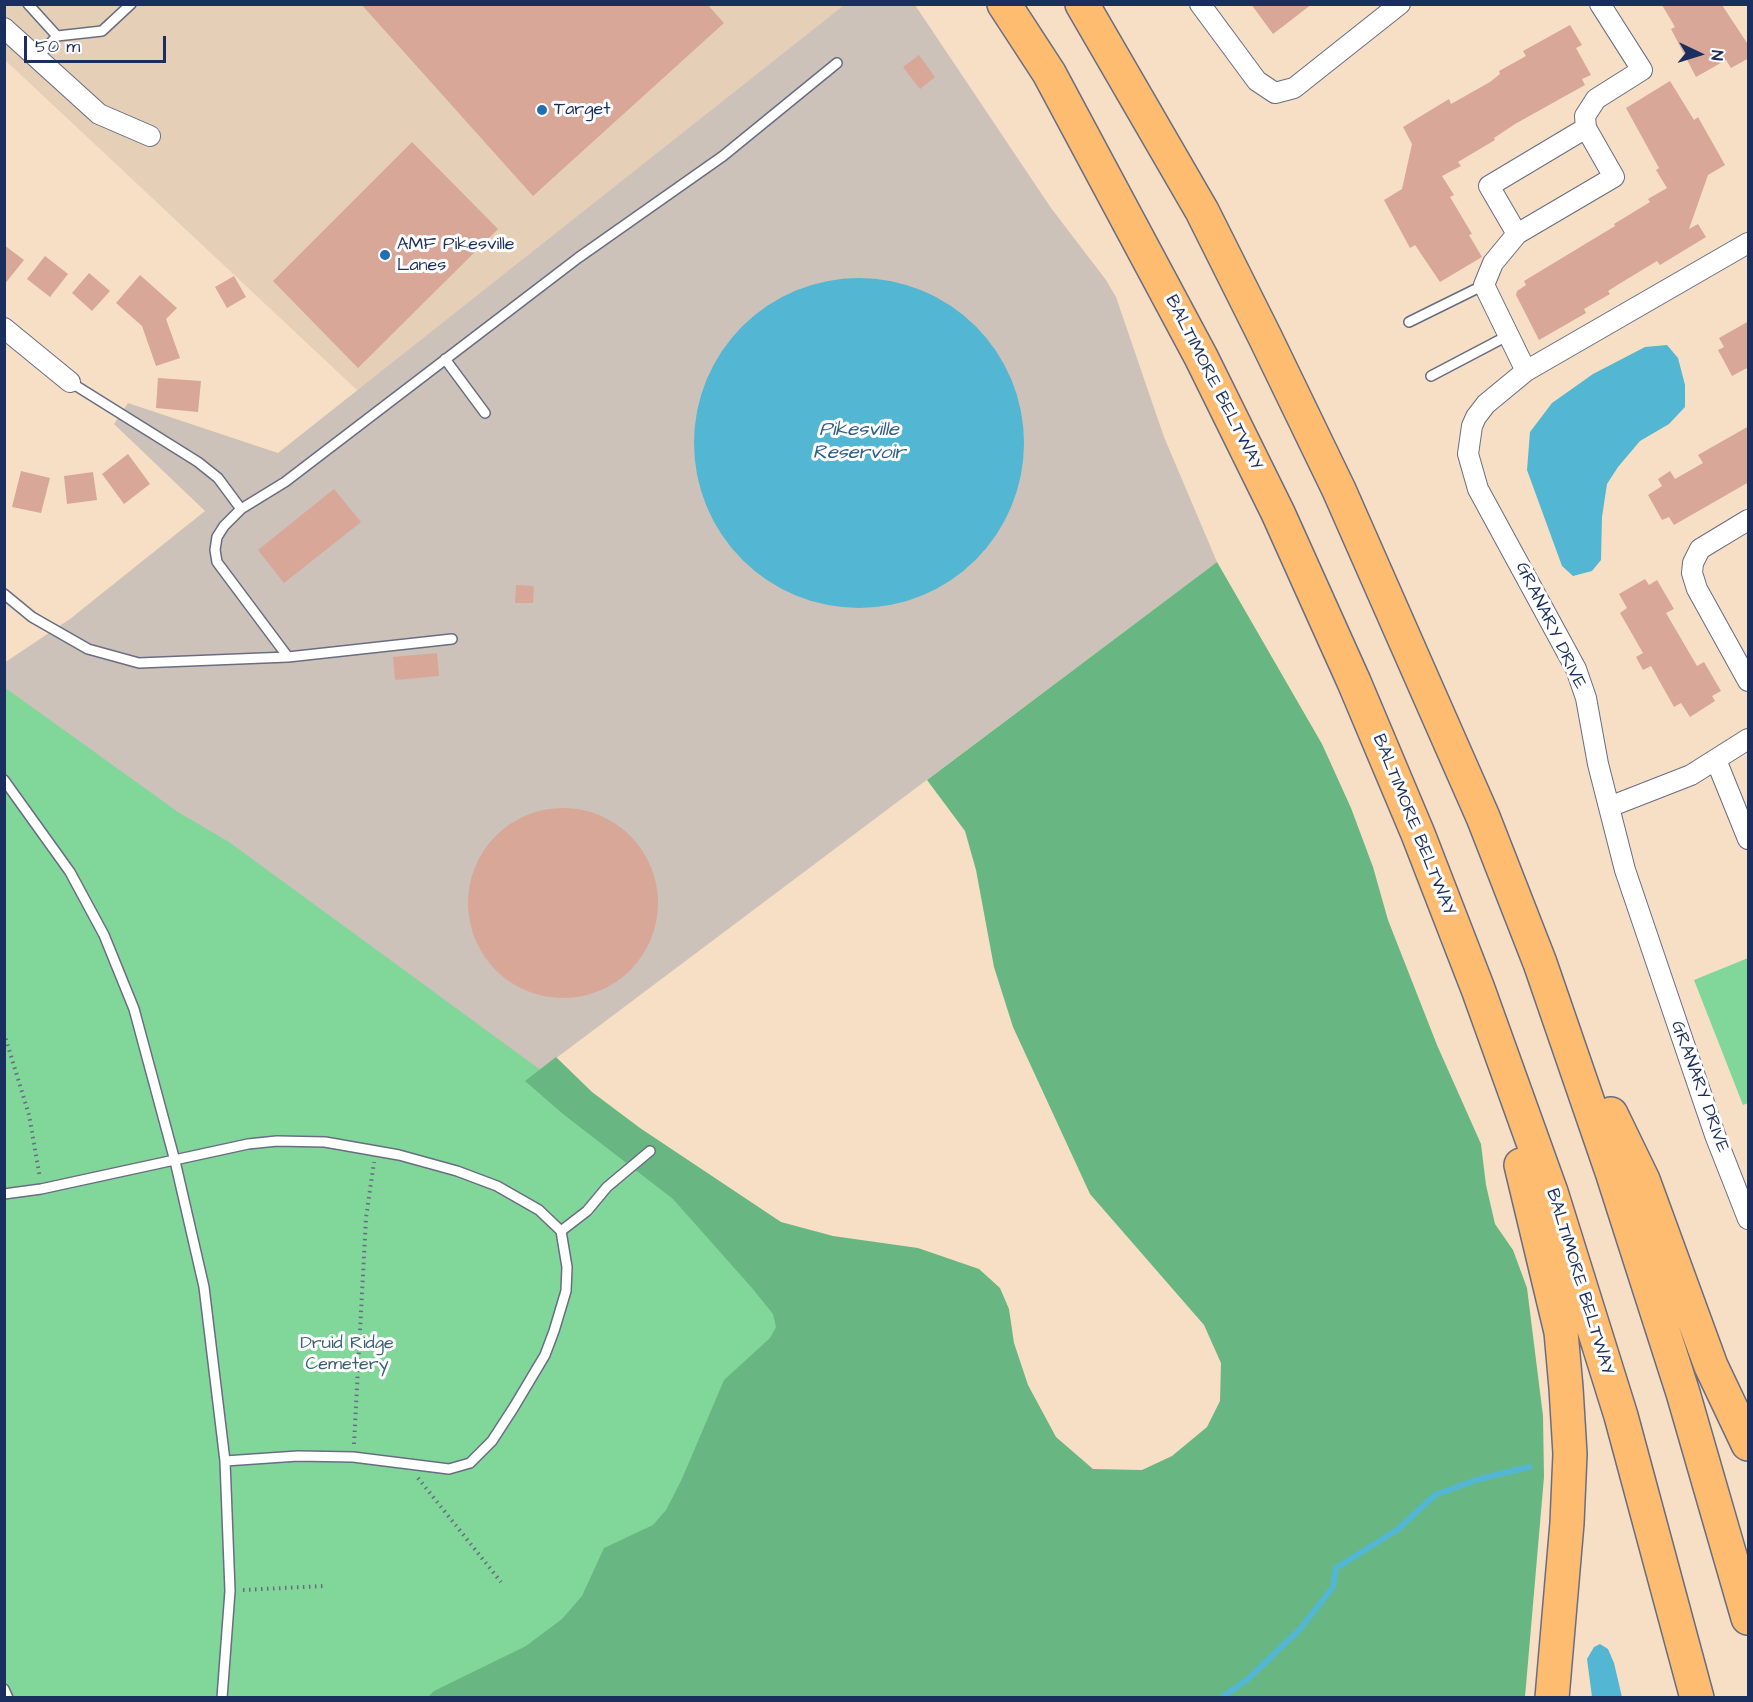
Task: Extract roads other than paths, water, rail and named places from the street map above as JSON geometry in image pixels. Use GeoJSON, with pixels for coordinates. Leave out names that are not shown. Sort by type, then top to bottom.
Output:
{"type":"FeatureCollection","features":[{"type":"Feature","properties":{"kind":"highway"},"geometry":{"type":"LineString","coordinates":[[990,4],[1049,73]]}},
{"type":"Feature","properties":{"kind":"highway","name":"BALTIMORE BELTWAY"},"geometry":{"type":"LineString","coordinates":[[1004,4],[1049,73],[1142,242],[1278,513],[1359,693],[1478,989],[1551,1192],[1621,1416],[1697,1698]]}},
{"type":"Feature","properties":{"kind":"highway"},"geometry":{"type":"LineString","coordinates":[[1082,4],[1202,211],[1334,480],[1483,817],[1540,963],[1612,1172],[1683,1393],[1749,1618]]}},
{"type":"Feature","properties":{"kind":"highway"},"geometry":{"type":"LineString","coordinates":[[1091,4],[1110,50]]}},
{"type":"Feature","properties":{"kind":"highway"},"geometry":{"type":"LineString","coordinates":[[1540,963],[1643,1180],[1707,1357],[1749,1444]]}},
{"type":"Feature","properties":{"kind":"highway"},"geometry":{"type":"LineString","coordinates":[[1478,989],[1561,1332],[1569,1454],[1567,1523],[1552,1698]]}},
{"type":"Feature","properties":{"kind":"street"},"geometry":{"type":"LineString","coordinates":[[1200,4],[1257,81],[1275,93],[1294,88],[1400,4]]}},
{"type":"Feature","properties":{"kind":"street"},"geometry":{"type":"LineString","coordinates":[[1526,371],[1484,285],[1494,263],[1517,234],[1614,177],[1586,128],[1585,116],[1596,99],[1642,70],[1600,4]]}},
{"type":"Feature","properties":{"kind":"street"},"geometry":{"type":"LineString","coordinates":[[4,28],[99,114],[150,136]]}},
{"type":"Feature","properties":{"kind":"street"},"geometry":{"type":"LineString","coordinates":[[1517,234],[1489,186],[1586,128]]}},
{"type":"Feature","properties":{"kind":"street","name":"GRANARY DRIVE"},"geometry":{"type":"LineString","coordinates":[[1749,243],[1526,371],[1486,404],[1476,417],[1469,441],[1471,470],[1478,489],[1576,669],[1586,698],[1625,870],[1715,1135],[1749,1219]]}},
{"type":"Feature","properties":{"kind":"street"},"geometry":{"type":"LineString","coordinates":[[4,327],[70,382]]}},
{"type":"Feature","properties":{"kind":"street"},"geometry":{"type":"LineString","coordinates":[[1749,520],[1700,549],[1693,562],[1692,573],[1697,589],[1749,681]]}},
{"type":"Feature","properties":{"kind":"street"},"geometry":{"type":"LineString","coordinates":[[1609,807],[1691,775],[1749,739]]}},
{"type":"Feature","properties":{"kind":"street"},"geometry":{"type":"LineString","coordinates":[[1716,760],[1749,839]]}},
{"type":"Feature","properties":{"kind":"lane"},"geometry":{"type":"LineString","coordinates":[[28,4],[57,36]]}},
{"type":"Feature","properties":{"kind":"lane"},"geometry":{"type":"LineString","coordinates":[[37,58],[57,36],[102,32],[131,4]]}},
{"type":"Feature","properties":{"kind":"lane"},"geometry":{"type":"LineString","coordinates":[[288,657],[217,562],[215,550],[224,526],[241,510],[285,482],[578,258],[723,156],[837,63]]}},
{"type":"Feature","properties":{"kind":"lane"},"geometry":{"type":"LineString","coordinates":[[1409,322],[1484,285]]}},
{"type":"Feature","properties":{"kind":"lane"},"geometry":{"type":"LineString","coordinates":[[1431,376],[1509,335]]}},
{"type":"Feature","properties":{"kind":"lane"},"geometry":{"type":"LineString","coordinates":[[445,359],[485,413]]}},
{"type":"Feature","properties":{"kind":"lane"},"geometry":{"type":"LineString","coordinates":[[70,382],[198,462],[218,478],[241,510]]}},
{"type":"Feature","properties":{"kind":"lane"},"geometry":{"type":"LineString","coordinates":[[4,594],[32,617],[64,637],[88,650],[118,659],[161,663],[288,657],[453,639]]}},
{"type":"Feature","properties":{"kind":"lane"},"geometry":{"type":"LineString","coordinates":[[4,780],[70,872],[104,935],[134,1009],[176,1161],[204,1287],[225,1461],[230,1591],[222,1698]]}},
{"type":"Feature","properties":{"kind":"lane"},"geometry":{"type":"LineString","coordinates":[[4,1194],[42,1189],[248,1144],[277,1141],[325,1142],[377,1151],[457,1171],[497,1186],[539,1210],[561,1232],[567,1267],[561,1311],[544,1355],[492,1441],[470,1463],[449,1469],[353,1457],[298,1456],[225,1461]]}},
{"type":"Feature","properties":{"kind":"lane"},"geometry":{"type":"LineString","coordinates":[[561,1232],[587,1211],[607,1187],[650,1150]]}},
{"type":"Feature","properties":{"kind":"lane"},"geometry":{"type":"LineString","coordinates":[[4,1689],[8,1698]]}},
{"type":"Feature","properties":{"kind":"water","name":"Pikesville Reservoir"},"geometry":{"type":"Polygon","coordinates":[[[859,278],[891,281],[922,290],[951,306],[976,326],[996,351],[1012,380],[1021,411],[1024,443],[1021,475],[1012,506],[996,535],[976,560],[951,580],[922,596],[891,605],[859,608],[827,605],[796,596],[767,580],[742,560],[722,535],[706,506],[697,475],[694,443],[697,411],[706,380],[722,351],[742,326],[767,306],[796,290],[827,281],[859,278]]]}},
{"type":"Feature","properties":{"kind":"water"},"geometry":{"type":"Polygon","coordinates":[[[1667,345],[1678,358],[1685,385],[1685,407],[1669,424],[1640,441],[1618,467],[1607,484],[1602,517],[1601,560],[1592,571],[1573,576],[1562,566],[1527,470],[1530,432],[1552,403],[1593,374],[1645,347],[1667,345]]]}},
{"type":"Feature","properties":{"kind":"water"},"geometry":{"type":"Polygon","coordinates":[[[1600,1644],[1608,1649],[1614,1663],[1622,1697],[1592,1697],[1587,1659],[1594,1647],[1600,1644]]]}},
{"type":"Feature","properties":{"kind":"waterway"},"geometry":{"type":"LineString","coordinates":[[1221,1698],[1248,1679],[1300,1629],[1333,1587],[1336,1568],[1397,1530],[1435,1495],[1476,1480],[1529,1467]]}},
{"type":"Feature","properties":{"kind":"place","name":"Target"},"geometry":{"type":"Point","coordinates":[542,110]}},
{"type":"Feature","properties":{"kind":"place","name":"AMF Pikesville Lanes"},"geometry":{"type":"Point","coordinates":[385,255]}},
{"type":"Feature","properties":{"kind":"park label","name":"Druid Ridge Cemetery"},"geometry":{"type":"Point","coordinates":[347,1354]}}]}
